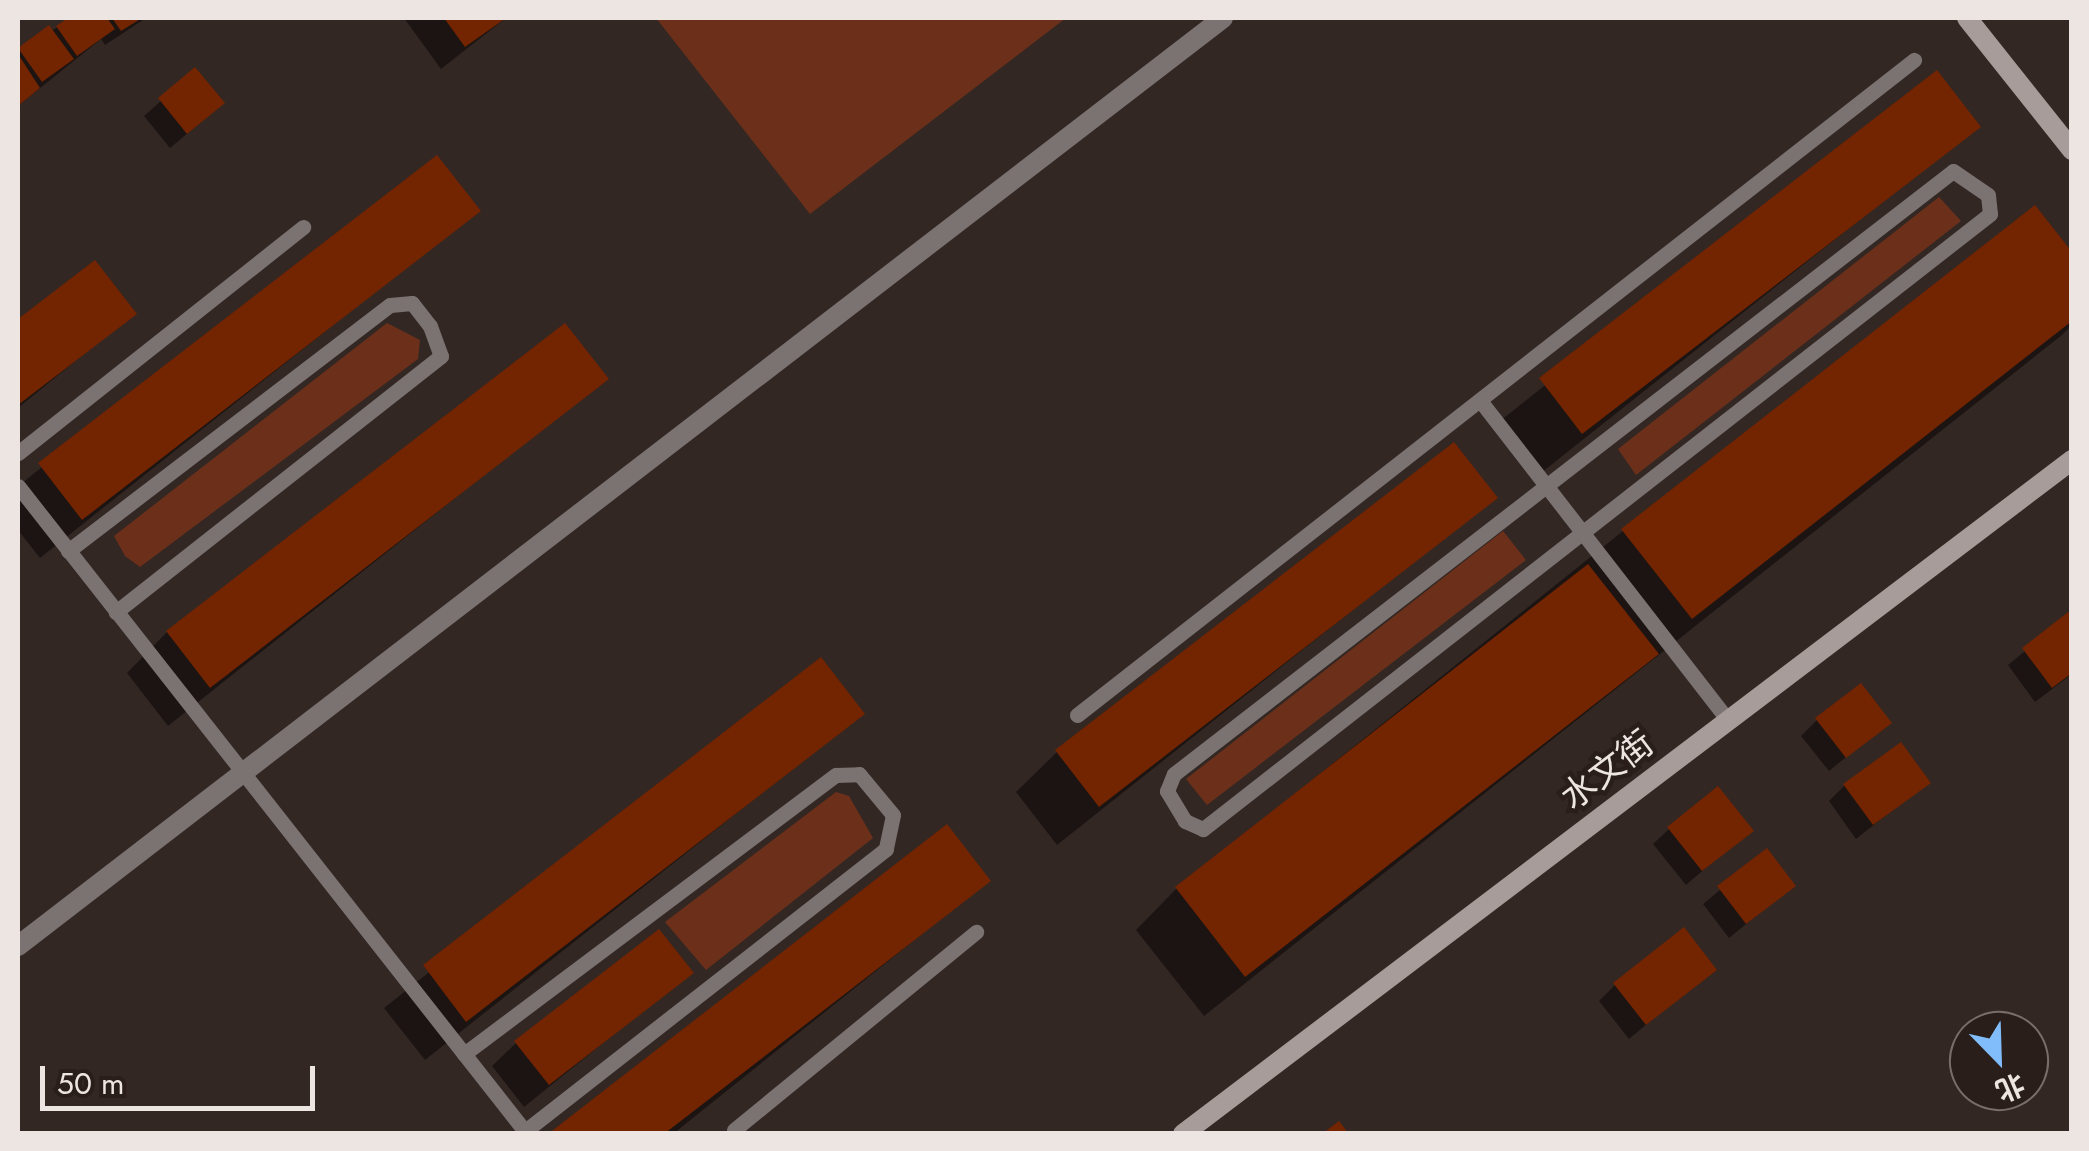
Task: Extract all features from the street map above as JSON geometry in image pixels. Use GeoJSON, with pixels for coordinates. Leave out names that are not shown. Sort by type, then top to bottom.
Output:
{"type":"FeatureCollection","features":[{"type":"Feature","properties":{"kind":"street"},"geometry":{"type":"LineString","coordinates":[[18,946],[1223,18]]}},
{"type":"Feature","properties":{"kind":"street"},"geometry":{"type":"LineString","coordinates":[[1967,18],[2072,150]]}},
{"type":"Feature","properties":{"kind":"street","name":"水文街"},"geometry":{"type":"LineString","coordinates":[[1183,1134],[2072,460]]}},
{"type":"Feature","properties":{"kind":"lane"},"geometry":{"type":"LineString","coordinates":[[1077,715],[1482,403],[1914,60]]}},
{"type":"Feature","properties":{"kind":"lane"},"geometry":{"type":"LineString","coordinates":[[1953,171],[1988,196],[1990,214],[1203,829],[1185,821],[1167,791],[1174,774],[1545,487],[1953,171]]}},
{"type":"Feature","properties":{"kind":"lane"},"geometry":{"type":"LineString","coordinates":[[18,453],[303,228]]}},
{"type":"Feature","properties":{"kind":"lane"},"geometry":{"type":"LineString","coordinates":[[68,551],[390,304],[412,303],[421,314],[441,356],[116,612]]}},
{"type":"Feature","properties":{"kind":"lane"},"geometry":{"type":"LineString","coordinates":[[1482,403],[1727,719]]}},
{"type":"Feature","properties":{"kind":"lane"},"geometry":{"type":"LineString","coordinates":[[18,486],[68,551],[464,1054],[526,1132],[886,849],[893,815],[859,774],[836,774],[464,1054]]}},
{"type":"Feature","properties":{"kind":"lane"},"geometry":{"type":"LineString","coordinates":[[733,1132],[976,932]]}},
{"type":"Feature","properties":{"kind":"shaded area"},"geometry":{"type":"Polygon","coordinates":[[[656,18],[1066,18],[810,214],[656,18]]]}},
{"type":"Feature","properties":{"kind":"shaded area"},"geometry":{"type":"Polygon","coordinates":[[[1939,197],[1961,221],[1636,475],[1618,449],[1939,197]]]}},
{"type":"Feature","properties":{"kind":"shaded area"},"geometry":{"type":"Polygon","coordinates":[[[387,323],[420,340],[418,359],[140,567],[125,556],[114,536],[387,323]]]}},
{"type":"Feature","properties":{"kind":"shaded area"},"geometry":{"type":"Polygon","coordinates":[[[1503,531],[1526,560],[1207,805],[1186,779],[1503,531]]]}},
{"type":"Feature","properties":{"kind":"shaded area"},"geometry":{"type":"Polygon","coordinates":[[[836,792],[849,796],[873,838],[706,970],[665,922],[836,792]]]}},
{"type":"Feature","properties":{"kind":"building"},"geometry":{"type":"Polygon","coordinates":[[[68,18],[107,18],[115,29],[77,56],[56,26],[68,18]]]}},
{"type":"Feature","properties":{"kind":"building"},"geometry":{"type":"Polygon","coordinates":[[[112,18],[142,18],[121,31],[112,18]]]}},
{"type":"Feature","properties":{"kind":"building"},"geometry":{"type":"Polygon","coordinates":[[[444,18],[506,18],[465,47],[444,18]]]}},
{"type":"Feature","properties":{"kind":"building"},"geometry":{"type":"Polygon","coordinates":[[[49,25],[74,59],[42,82],[18,48],[49,25]]]}},
{"type":"Feature","properties":{"kind":"building"},"geometry":{"type":"Polygon","coordinates":[[[18,54],[40,88],[18,106],[18,54]]]}},
{"type":"Feature","properties":{"kind":"building"},"geometry":{"type":"Polygon","coordinates":[[[195,67],[225,103],[187,134],[158,98],[195,67]]]}},
{"type":"Feature","properties":{"kind":"building"},"geometry":{"type":"Polygon","coordinates":[[[1937,70],[1981,127],[1582,434],[1539,378],[1937,70]]]}},
{"type":"Feature","properties":{"kind":"building"},"geometry":{"type":"Polygon","coordinates":[[[437,155],[481,211],[82,520],[38,463],[437,155]]]}},
{"type":"Feature","properties":{"kind":"building"},"geometry":{"type":"Polygon","coordinates":[[[2035,205],[2072,252],[2072,321],[1692,619],[1621,529],[2035,205]]]}},
{"type":"Feature","properties":{"kind":"building"},"geometry":{"type":"Polygon","coordinates":[[[95,260],[137,314],[18,405],[18,319],[95,260]]]}},
{"type":"Feature","properties":{"kind":"building"},"geometry":{"type":"Polygon","coordinates":[[[565,323],[609,379],[210,688],[166,631],[565,323]]]}},
{"type":"Feature","properties":{"kind":"building"},"geometry":{"type":"Polygon","coordinates":[[[1454,442],[1498,498],[1099,807],[1055,750],[1454,442]]]}},
{"type":"Feature","properties":{"kind":"building"},"geometry":{"type":"Polygon","coordinates":[[[1588,564],[1659,654],[1245,977],[1175,887],[1588,564]]]}},
{"type":"Feature","properties":{"kind":"building"},"geometry":{"type":"Polygon","coordinates":[[[2072,609],[2072,673],[2052,688],[2022,648],[2072,609]]]}},
{"type":"Feature","properties":{"kind":"building"},"geometry":{"type":"Polygon","coordinates":[[[821,657],[865,714],[466,1022],[423,965],[821,657]]]}},
{"type":"Feature","properties":{"kind":"building"},"geometry":{"type":"Polygon","coordinates":[[[1861,683],[1892,723],[1846,758],[1815,718],[1861,683]]]}},
{"type":"Feature","properties":{"kind":"building"},"geometry":{"type":"Polygon","coordinates":[[[1901,742],[1931,783],[1873,825],[1843,784],[1901,742]]]}},
{"type":"Feature","properties":{"kind":"building"},"geometry":{"type":"Polygon","coordinates":[[[1718,786],[1754,831],[1702,871],[1667,827],[1718,786]]]}},
{"type":"Feature","properties":{"kind":"building"},"geometry":{"type":"Polygon","coordinates":[[[947,824],[991,881],[664,1134],[548,1134],[947,824]]]}},
{"type":"Feature","properties":{"kind":"building"},"geometry":{"type":"Polygon","coordinates":[[[1767,848],[1796,886],[1746,924],[1717,886],[1767,848]]]}},
{"type":"Feature","properties":{"kind":"building"},"geometry":{"type":"Polygon","coordinates":[[[1684,927],[1717,970],[1646,1025],[1613,983],[1684,927]]]}},
{"type":"Feature","properties":{"kind":"building"},"geometry":{"type":"Polygon","coordinates":[[[659,929],[694,973],[549,1085],[514,1041],[659,929]]]}},
{"type":"Feature","properties":{"kind":"building"},"geometry":{"type":"Polygon","coordinates":[[[1339,1121],[1349,1134],[1322,1134],[1339,1121]]]}}]}
